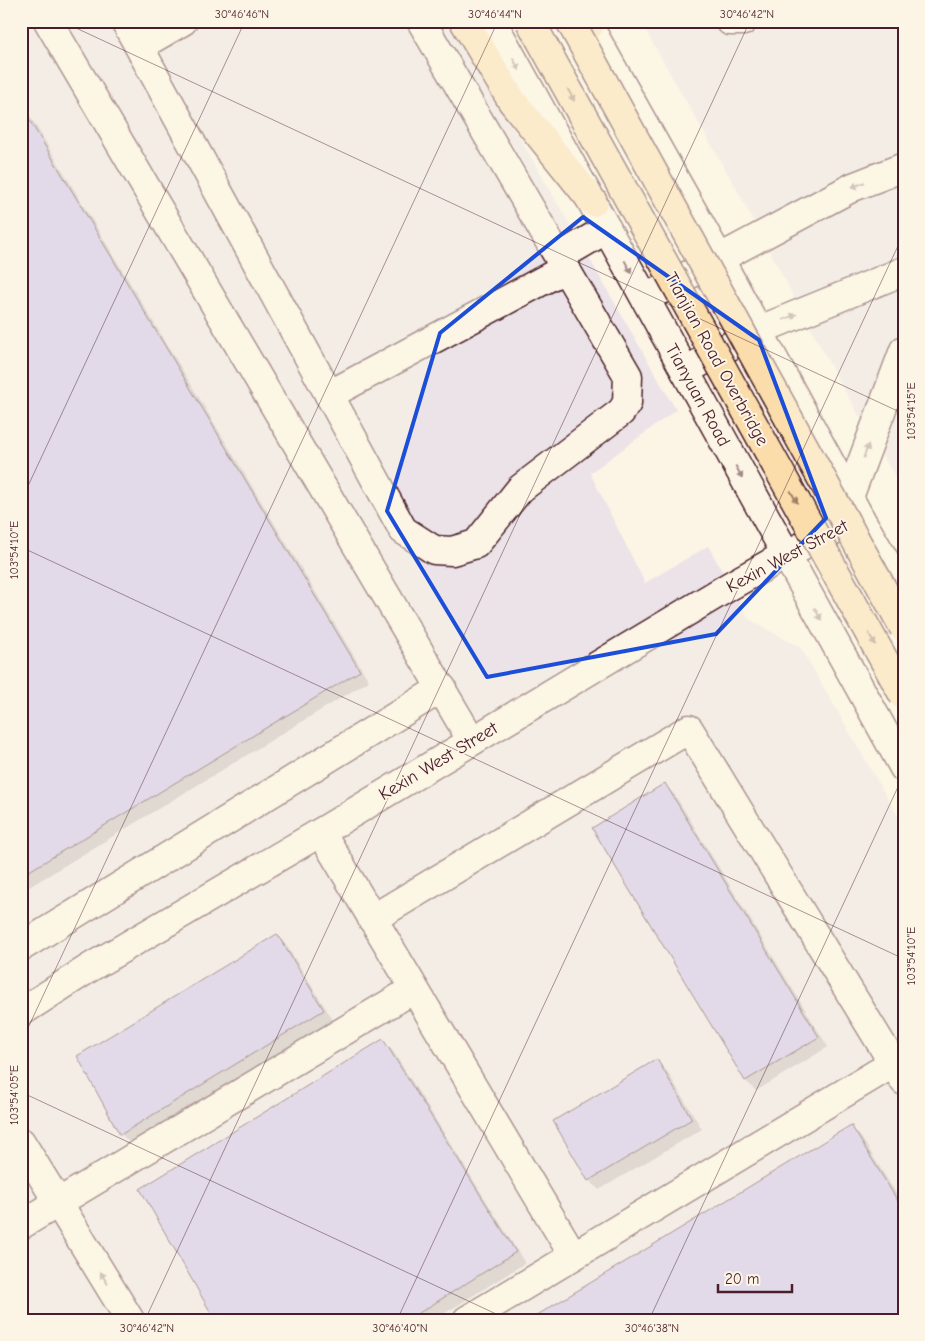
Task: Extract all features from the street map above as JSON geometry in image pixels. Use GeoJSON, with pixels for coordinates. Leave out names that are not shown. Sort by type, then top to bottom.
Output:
{"type":"FeatureCollection","features":[{"type":"Feature","properties":{"kind":"main road"},"geometry":{"type":"LineString","coordinates":[[464,21],[512,100],[592,202]]}},
{"type":"Feature","properties":{"kind":"main road","name":"Tianjian Road Overbridge"},"geometry":{"type":"LineString","coordinates":[[530,21],[904,696]]}},
{"type":"Feature","properties":{"kind":"main road","name":"Tianjian Road Overbridge"},"geometry":{"type":"LineString","coordinates":[[583,22],[904,628]]}},
{"type":"Feature","properties":{"kind":"street"},"geometry":{"type":"LineString","coordinates":[[48,21],[472,741]]}},
{"type":"Feature","properties":{"kind":"street"},"geometry":{"type":"LineString","coordinates":[[125,21],[403,530],[434,550],[452,551],[476,544],[520,489],[621,412],[627,403],[628,376],[422,21]]}},
{"type":"Feature","properties":{"kind":"street"},"geometry":{"type":"LineString","coordinates":[[140,46],[183,21]]}},
{"type":"Feature","properties":{"kind":"street","name":"Tianyuan Road"},"geometry":{"type":"LineString","coordinates":[[492,21],[904,768]]}},
{"type":"Feature","properties":{"kind":"street"},"geometry":{"type":"LineString","coordinates":[[730,21],[743,21]]}},
{"type":"Feature","properties":{"kind":"street"},"geometry":{"type":"LineString","coordinates":[[583,22],[719,258],[757,331],[904,593]]}},
{"type":"Feature","properties":{"kind":"street"},"geometry":{"type":"LineString","coordinates":[[645,298],[853,187],[904,167]]}},
{"type":"Feature","properties":{"kind":"street"},"geometry":{"type":"LineString","coordinates":[[329,395],[562,263],[607,229]]}},
{"type":"Feature","properties":{"kind":"street"},"geometry":{"type":"LineString","coordinates":[[685,371],[757,331],[904,271]]}},
{"type":"Feature","properties":{"kind":"street"},"geometry":{"type":"LineString","coordinates":[[855,507],[904,350]]}},
{"type":"Feature","properties":{"kind":"street","name":"Kexin West Street"},"geometry":{"type":"LineString","coordinates":[[21,1012],[91,967],[785,554],[855,507]]}},
{"type":"Feature","properties":{"kind":"street"},"geometry":{"type":"LineString","coordinates":[[21,948],[442,688]]}},
{"type":"Feature","properties":{"kind":"street"},"geometry":{"type":"LineString","coordinates":[[372,919],[689,729],[900,1067],[573,1255],[467,1320]]}},
{"type":"Feature","properties":{"kind":"street"},"geometry":{"type":"LineString","coordinates":[[320,832],[573,1255]]}},
{"type":"Feature","properties":{"kind":"street"},"geometry":{"type":"LineString","coordinates":[[21,1225],[414,989]]}},
{"type":"Feature","properties":{"kind":"street"},"geometry":{"type":"LineString","coordinates":[[21,1142],[130,1320]]}},
{"type":"Feature","properties":{"kind":"highlighted area"},"geometry":{"type":"Polygon","coordinates":[[[583,217],[759,340],[826,518],[716,634],[487,677],[387,511],[440,333],[583,217]]]}},
{"type":"Feature","properties":{"kind":"shaded area"},"geometry":{"type":"Polygon","coordinates":[[[21,21],[446,21],[523,143],[676,410],[590,473],[645,583],[708,546],[749,619],[801,648],[904,827],[904,1320],[21,1320],[21,21]]]}},
{"type":"Feature","properties":{"kind":"shaded area"},"geometry":{"type":"Polygon","coordinates":[[[640,21],[904,21],[904,492],[836,376],[737,190],[640,21]]]}},
{"type":"Feature","properties":{"kind":"building"},"geometry":{"type":"Polygon","coordinates":[[[21,106],[360,671],[21,876],[21,106]]]}},
{"type":"Feature","properties":{"kind":"building"},"geometry":{"type":"Polygon","coordinates":[[[665,783],[819,1037],[745,1081],[592,828],[665,783]]]}},
{"type":"Feature","properties":{"kind":"building"},"geometry":{"type":"Polygon","coordinates":[[[277,934],[324,1010],[120,1135],[77,1056],[277,934]]]}},
{"type":"Feature","properties":{"kind":"building"},"geometry":{"type":"Polygon","coordinates":[[[383,1039],[516,1252],[408,1320],[215,1320],[140,1189],[383,1039]]]}},
{"type":"Feature","properties":{"kind":"building"},"geometry":{"type":"Polygon","coordinates":[[[657,1059],[692,1119],[588,1181],[553,1121],[657,1059]]]}},
{"type":"Feature","properties":{"kind":"building"},"geometry":{"type":"Polygon","coordinates":[[[851,1125],[904,1211],[904,1320],[529,1320],[851,1125]]]}}]}
